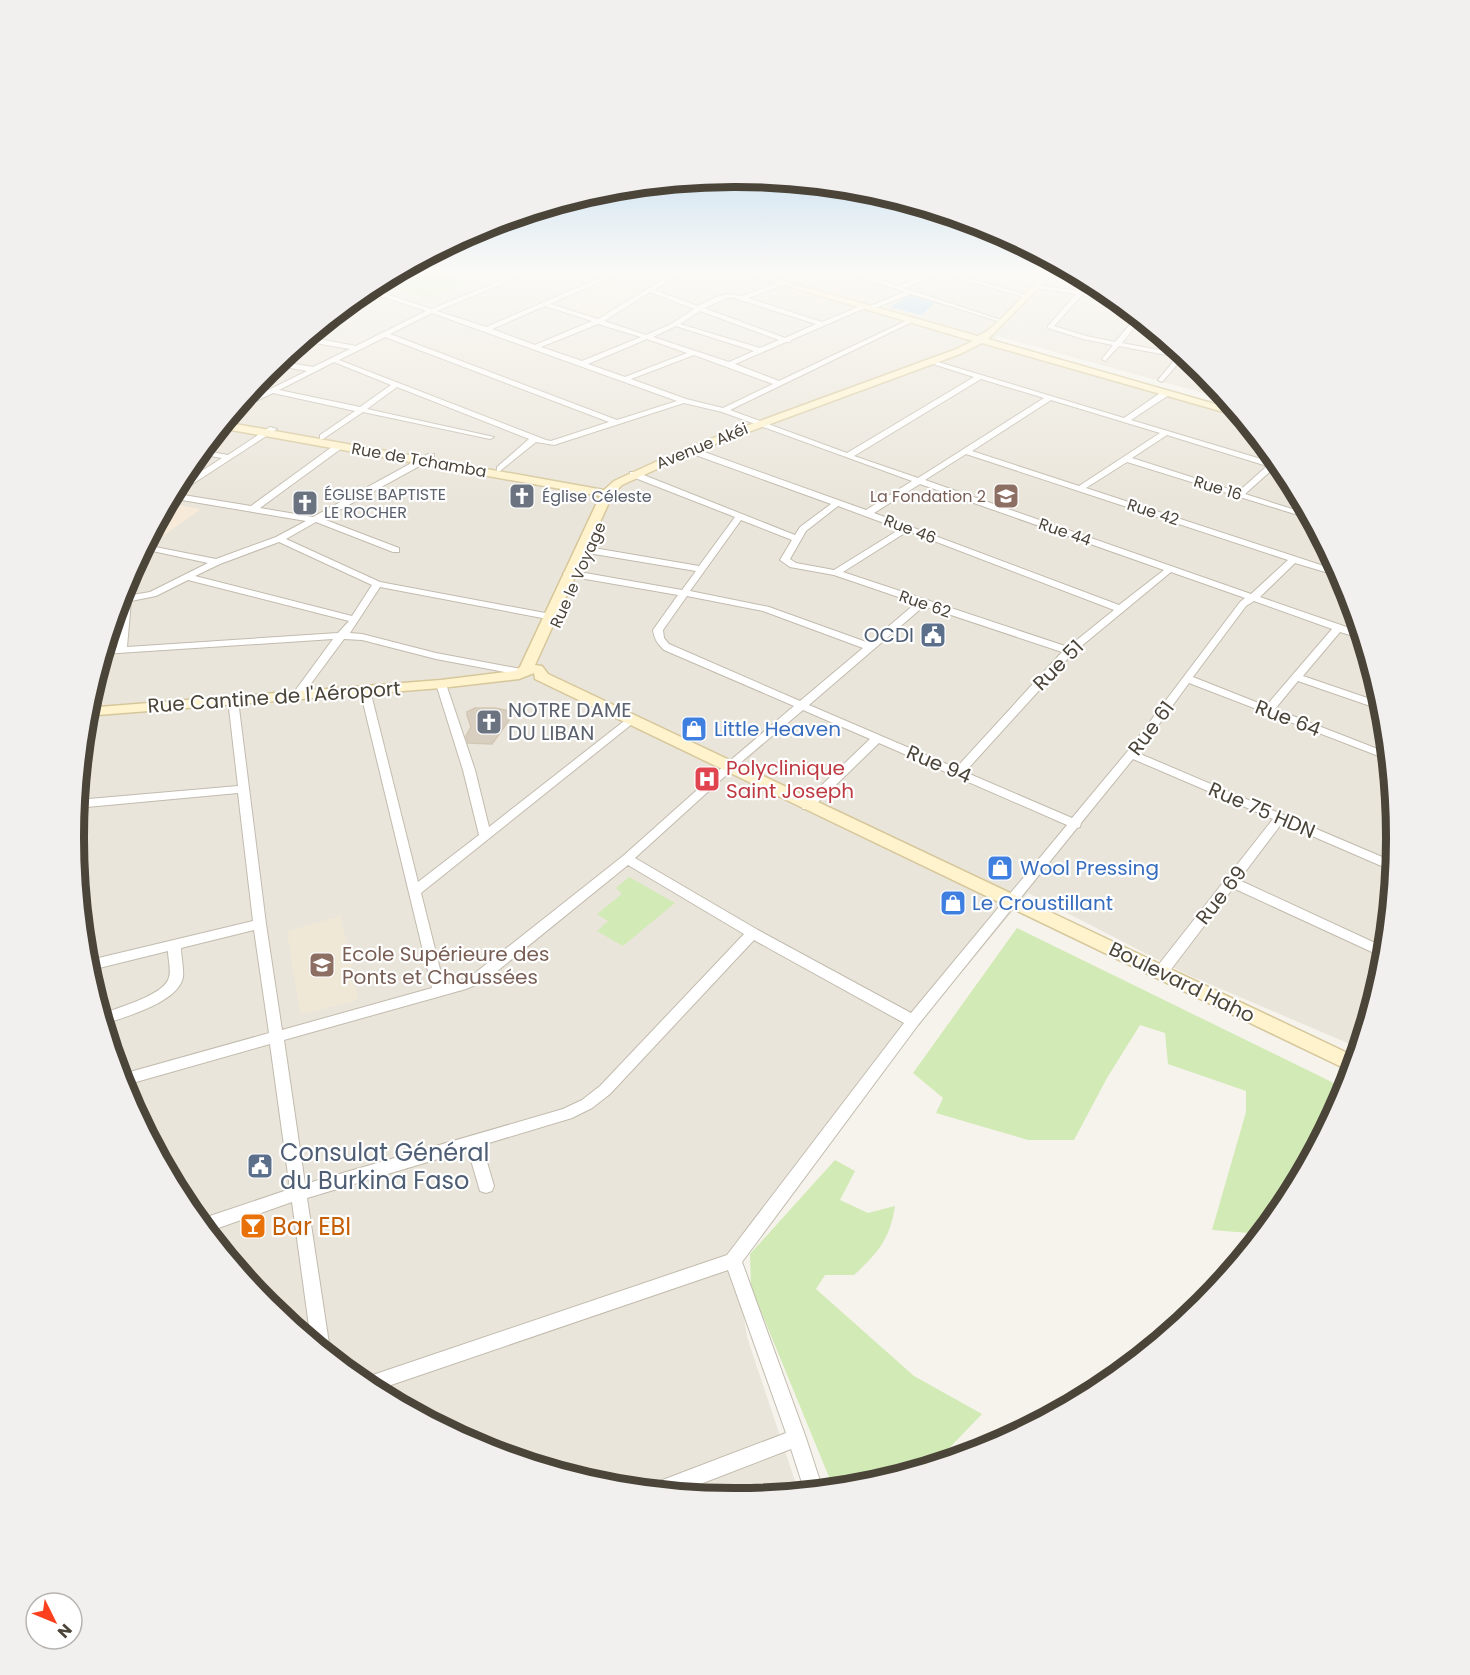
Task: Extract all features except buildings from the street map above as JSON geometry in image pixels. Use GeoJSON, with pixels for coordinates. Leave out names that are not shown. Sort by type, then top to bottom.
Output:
{"type":"FeatureCollection","features":[{"type":"Feature","properties":{"kind":"main road","name":"Avenue Akéi"},"geometry":{"type":"LineString","coordinates":[[764,425],[964,348]]}},
{"type":"Feature","properties":{"kind":"main road","name":"Rue le Voyage"},"geometry":{"type":"LineString","coordinates":[[529,672],[572,574],[588,550],[613,492],[631,476],[764,425],[938,364],[969,348]]}},
{"type":"Feature","properties":{"kind":"main road"},"geometry":{"type":"LineString","coordinates":[[1013,348],[1226,410]]}},
{"type":"Feature","properties":{"kind":"main road"},"geometry":{"type":"LineString","coordinates":[[1014,348],[1222,406]]}},
{"type":"Feature","properties":{"kind":"main road","name":"Rue de Tchamba"},"geometry":{"type":"LineString","coordinates":[[235,422],[339,446],[500,469],[613,492]]}},
{"type":"Feature","properties":{"kind":"main road","name":"Rue de Tchamba"},"geometry":{"type":"LineString","coordinates":[[231,427],[323,437],[426,459],[613,492]]}},
{"type":"Feature","properties":{"kind":"main road"},"geometry":{"type":"LineString","coordinates":[[591,486],[631,476]]}},
{"type":"Feature","properties":{"kind":"main road"},"geometry":{"type":"LineString","coordinates":[[572,574],[613,492]]}},
{"type":"Feature","properties":{"kind":"main road","name":"Rue Cantine de l'Aéroport"},"geometry":{"type":"LineString","coordinates":[[97,711],[441,684],[529,672]]}},
{"type":"Feature","properties":{"kind":"main road","name":"Boulevard Haho"},"geometry":{"type":"LineString","coordinates":[[529,672],[1346,1061]]}},
{"type":"Feature","properties":{"kind":"street"},"geometry":{"type":"LineString","coordinates":[[253,401],[356,348]]}},
{"type":"Feature","properties":{"kind":"street"},"geometry":{"type":"LineString","coordinates":[[421,348],[616,422]]}},
{"type":"Feature","properties":{"kind":"street","name":"Rue 44"},"geometry":{"type":"LineString","coordinates":[[538,348],[684,401],[724,410],[848,456],[1353,633]]}},
{"type":"Feature","properties":{"kind":"street"},"geometry":{"type":"LineString","coordinates":[[582,364],[620,348]]}},
{"type":"Feature","properties":{"kind":"street"},"geometry":{"type":"LineString","coordinates":[[678,348],[778,383]]}},
{"type":"Feature","properties":{"kind":"street"},"geometry":{"type":"LineString","coordinates":[[752,348],[761,351]]}},
{"type":"Feature","properties":{"kind":"street"},"geometry":{"type":"LineString","coordinates":[[729,364],[769,348]]}},
{"type":"Feature","properties":{"kind":"street"},"geometry":{"type":"LineString","coordinates":[[724,410],[852,348]]}},
{"type":"Feature","properties":{"kind":"street"},"geometry":{"type":"LineString","coordinates":[[1105,359],[1114,348]]}},
{"type":"Feature","properties":{"kind":"street"},"geometry":{"type":"LineString","coordinates":[[1143,348],[1169,352]]}},
{"type":"Feature","properties":{"kind":"street"},"geometry":{"type":"LineString","coordinates":[[626,379],[692,353]]}},
{"type":"Feature","properties":{"kind":"street"},"geometry":{"type":"LineString","coordinates":[[334,360],[534,439],[551,443],[684,401]]}},
{"type":"Feature","properties":{"kind":"street"},"geometry":{"type":"LineString","coordinates":[[1162,380],[1178,361]]}},
{"type":"Feature","properties":{"kind":"street"},"geometry":{"type":"LineString","coordinates":[[938,364],[1265,460]]}},
{"type":"Feature","properties":{"kind":"street"},"geometry":{"type":"LineString","coordinates":[[288,365],[316,370]]}},
{"type":"Feature","properties":{"kind":"street"},"geometry":{"type":"LineString","coordinates":[[848,456],[980,377]]}},
{"type":"Feature","properties":{"kind":"street"},"geometry":{"type":"LineString","coordinates":[[323,437],[396,386]]}},
{"type":"Feature","properties":{"kind":"street"},"geometry":{"type":"LineString","coordinates":[[273,391],[490,437]]}},
{"type":"Feature","properties":{"kind":"street"},"geometry":{"type":"LineString","coordinates":[[1127,419],[1166,393]]}},
{"type":"Feature","properties":{"kind":"street"},"geometry":{"type":"LineString","coordinates":[[868,513],[1049,398]]}},
{"type":"Feature","properties":{"kind":"street"},"geometry":{"type":"LineString","coordinates":[[189,483],[268,431]]}},
{"type":"Feature","properties":{"kind":"street"},"geometry":{"type":"LineString","coordinates":[[1081,488],[1167,432]]}},
{"type":"Feature","properties":{"kind":"street"},"geometry":{"type":"LineString","coordinates":[[500,469],[534,439]]}},
{"type":"Feature","properties":{"kind":"street"},"geometry":{"type":"LineString","coordinates":[[253,509],[339,446]]}},
{"type":"Feature","properties":{"kind":"street","name":"Rue 46"},"geometry":{"type":"LineString","coordinates":[[695,451],[868,513],[1120,609]]}},
{"type":"Feature","properties":{"kind":"street","name":"Rue 42"},"geometry":{"type":"LineString","coordinates":[[965,451],[1328,571]]}},
{"type":"Feature","properties":{"kind":"street"},"geometry":{"type":"LineString","coordinates":[[210,454],[228,457]]}},
{"type":"Feature","properties":{"kind":"street"},"geometry":{"type":"LineString","coordinates":[[130,599],[145,597],[217,562],[279,539],[318,520],[426,459]]}},
{"type":"Feature","properties":{"kind":"street","name":"Rue 16"},"geometry":{"type":"LineString","coordinates":[[1125,459],[1300,514]]}},
{"type":"Feature","properties":{"kind":"street"},"geometry":{"type":"LineString","coordinates":[[1240,495],[1270,468]]}},
{"type":"Feature","properties":{"kind":"street"},"geometry":{"type":"LineString","coordinates":[[631,476],[795,538],[812,520],[837,503]]}},
{"type":"Feature","properties":{"kind":"street"},"geometry":{"type":"LineString","coordinates":[[181,497],[318,520],[396,550]]}},
{"type":"Feature","properties":{"kind":"street"},"geometry":{"type":"LineString","coordinates":[[683,593],[739,518]]}},
{"type":"Feature","properties":{"kind":"street"},"geometry":{"type":"LineString","coordinates":[[837,573],[907,528]]}},
{"type":"Feature","properties":{"kind":"street","name":"Rue 62"},"geometry":{"type":"LineString","coordinates":[[795,538],[785,557],[785,560],[793,565],[837,573],[1069,651]]}},
{"type":"Feature","properties":{"kind":"street"},"geometry":{"type":"LineString","coordinates":[[279,539],[377,584],[554,617]]}},
{"type":"Feature","properties":{"kind":"street"},"geometry":{"type":"LineString","coordinates":[[152,549],[217,562]]}},
{"type":"Feature","properties":{"kind":"street"},"geometry":{"type":"LineString","coordinates":[[588,550],[701,568]]}},
{"type":"Feature","properties":{"kind":"street","name":"Rue 61"},"geometry":{"type":"LineString","coordinates":[[734,1261],[913,1021],[1076,824],[1243,604],[1294,560]]}},
{"type":"Feature","properties":{"kind":"street","name":"Rue 51"},"geometry":{"type":"LineString","coordinates":[[958,772],[1069,651],[1170,569]]}},
{"type":"Feature","properties":{"kind":"street"},"geometry":{"type":"LineString","coordinates":[[572,574],[766,609],[870,647]]}},
{"type":"Feature","properties":{"kind":"street"},"geometry":{"type":"LineString","coordinates":[[188,577],[355,620]]}},
{"type":"Feature","properties":{"kind":"street"},"geometry":{"type":"LineString","coordinates":[[297,695],[355,620],[377,584]]}},
{"type":"Feature","properties":{"kind":"street","name":"Rue 94"},"geometry":{"type":"LineString","coordinates":[[683,593],[658,630],[658,637],[668,648],[1076,824]]}},
{"type":"Feature","properties":{"kind":"street"},"geometry":{"type":"LineString","coordinates":[[130,1077],[465,984],[496,967],[627,858],[729,767],[922,603]]}},
{"type":"Feature","properties":{"kind":"street"},"geometry":{"type":"LineString","coordinates":[[122,649],[123,618]]}},
{"type":"Feature","properties":{"kind":"street"},"geometry":{"type":"LineString","coordinates":[[1268,710],[1338,628]]}},
{"type":"Feature","properties":{"kind":"street"},"geometry":{"type":"LineString","coordinates":[[112,650],[341,636],[362,637],[436,656],[529,672]]}},
{"type":"Feature","properties":{"kind":"street"},"geometry":{"type":"LineString","coordinates":[[1297,677],[1371,703]]}},
{"type":"Feature","properties":{"kind":"street","name":"Rue 64"},"geometry":{"type":"LineString","coordinates":[[1188,679],[1380,755]]}},
{"type":"Feature","properties":{"kind":"street"},"geometry":{"type":"LineString","coordinates":[[441,684],[469,770],[485,836]]}},
{"type":"Feature","properties":{"kind":"street"},"geometry":{"type":"LineString","coordinates":[[366,690],[439,991]]}},
{"type":"Feature","properties":{"kind":"street"},"geometry":{"type":"LineString","coordinates":[[233,700],[260,924],[319,1338]]}},
{"type":"Feature","properties":{"kind":"street"},"geometry":{"type":"LineString","coordinates":[[414,892],[632,720]]}},
{"type":"Feature","properties":{"kind":"street"},"geometry":{"type":"LineString","coordinates":[[807,806],[878,738]]}},
{"type":"Feature","properties":{"kind":"street","name":"Rue 75 HDN"},"geometry":{"type":"LineString","coordinates":[[1131,754],[1385,863]]}},
{"type":"Feature","properties":{"kind":"street"},"geometry":{"type":"LineString","coordinates":[[85,803],[244,789]]}},
{"type":"Feature","properties":{"kind":"street","name":"Rue 69"},"geometry":{"type":"LineString","coordinates":[[1161,972],[1281,818]]}},
{"type":"Feature","properties":{"kind":"street"},"geometry":{"type":"LineString","coordinates":[[627,858],[753,933],[913,1021]]}},
{"type":"Feature","properties":{"kind":"street"},"geometry":{"type":"LineString","coordinates":[[1231,882],[1376,949]]}},
{"type":"Feature","properties":{"kind":"street"},"geometry":{"type":"LineString","coordinates":[[97,963],[260,924]]}},
{"type":"Feature","properties":{"kind":"street"},"geometry":{"type":"LineString","coordinates":[[211,1223],[299,1193],[567,1114],[588,1104],[605,1090],[753,933]]}},
{"type":"Feature","properties":{"kind":"street"},"geometry":{"type":"LineString","coordinates":[[109,1016],[159,996],[173,986],[176,980],[174,945]]}},
{"type":"Feature","properties":{"kind":"street"},"geometry":{"type":"LineString","coordinates":[[472,1142],[486,1186]]}},
{"type":"Feature","properties":{"kind":"street"},"geometry":{"type":"LineString","coordinates":[[383,1385],[734,1261],[812,1484]]}},
{"type":"Feature","properties":{"kind":"street"},"geometry":{"type":"LineString","coordinates":[[673,1485],[797,1438]]}},
{"type":"Feature","properties":{"kind":"shaded area"},"geometry":{"type":"Polygon","coordinates":[[[306,348],[999,348],[1228,413],[1251,441],[1299,512],[1336,588],[1364,669],[1373,710],[1385,795],[1385,880],[1380,922],[1364,1006],[1352,1045],[1186,974],[1028,893],[733,1245],[747,1337],[796,1485],[735,1488],[650,1483],[567,1466],[486,1439],[409,1401],[373,1379],[306,1327],[275,1298],[219,1234],[194,1199],[171,1163],[134,1087],[106,1006],[97,965],[85,880],[85,795],[97,710],[106,669],[134,588],[171,512],[219,441],[246,408],[306,348]]]}},
{"type":"Feature","properties":{"kind":"shaded area"},"geometry":{"type":"Polygon","coordinates":[[[1041,348],[1164,348],[1212,396],[1041,348]]]}},
{"type":"Feature","properties":{"kind":"shaded area"},"geometry":{"type":"Polygon","coordinates":[[[176,504],[201,509],[156,541],[176,504]]]}},
{"type":"Feature","properties":{"kind":"shaded area","name":"Ecole Supérieure des Ponts et Chaussées"},"geometry":{"type":"Polygon","coordinates":[[[341,916],[358,1000],[300,1013],[287,931],[341,916]]]}},
{"type":"Feature","properties":{"kind":"green space"},"geometry":{"type":"Polygon","coordinates":[[[629,877],[675,903],[623,946],[597,931],[608,921],[597,914],[622,894],[616,888],[629,877]]]}},
{"type":"Feature","properties":{"kind":"green space"},"geometry":{"type":"Polygon","coordinates":[[[1017,928],[1337,1085],[1299,1163],[1252,1233],[1212,1230],[1246,1112],[1246,1091],[1168,1064],[1165,1033],[1140,1025],[1107,1078],[1074,1140],[1028,1140],[936,1113],[943,1098],[913,1073],[1017,928]]]}},
{"type":"Feature","properties":{"kind":"green space"},"geometry":{"type":"Polygon","coordinates":[[[835,1160],[855,1171],[840,1200],[868,1213],[895,1206],[890,1228],[882,1245],[854,1275],[825,1275],[816,1289],[914,1376],[982,1414],[943,1454],[862,1476],[831,1481],[751,1287],[750,1254],[835,1160]]]}},
{"type":"Feature","properties":{"kind":"place","name":"Église Céleste"},"geometry":{"type":"Point","coordinates":[522,496]}},
{"type":"Feature","properties":{"kind":"place","name":"La Fondation 2"},"geometry":{"type":"Point","coordinates":[1006,496]}},
{"type":"Feature","properties":{"kind":"place","name":"ÉGLISE BAPTISTE LE ROCHER"},"geometry":{"type":"Point","coordinates":[305,503]}},
{"type":"Feature","properties":{"kind":"place","name":"OCDI"},"geometry":{"type":"Point","coordinates":[933,635]}},
{"type":"Feature","properties":{"kind":"place","name":"NOTRE DAME DU LIBAN"},"geometry":{"type":"Point","coordinates":[489,722]}},
{"type":"Feature","properties":{"kind":"place","name":"Little Heaven"},"geometry":{"type":"Point","coordinates":[694,729]}},
{"type":"Feature","properties":{"kind":"place","name":"Polyclinique Saint Joseph"},"geometry":{"type":"Point","coordinates":[707,779]}},
{"type":"Feature","properties":{"kind":"place","name":"Wool Pressing"},"geometry":{"type":"Point","coordinates":[1000,868]}},
{"type":"Feature","properties":{"kind":"place","name":"Le Croustillant"},"geometry":{"type":"Point","coordinates":[953,903]}},
{"type":"Feature","properties":{"kind":"place","name":"Ecole Supérieure des Ponts et Chaussées"},"geometry":{"type":"Point","coordinates":[322,965]}},
{"type":"Feature","properties":{"kind":"place","name":"Consulat Général du Burkina Faso"},"geometry":{"type":"Point","coordinates":[260,1166]}},
{"type":"Feature","properties":{"kind":"place","name":"Bar EBI"},"geometry":{"type":"Point","coordinates":[253,1226]}}]}
